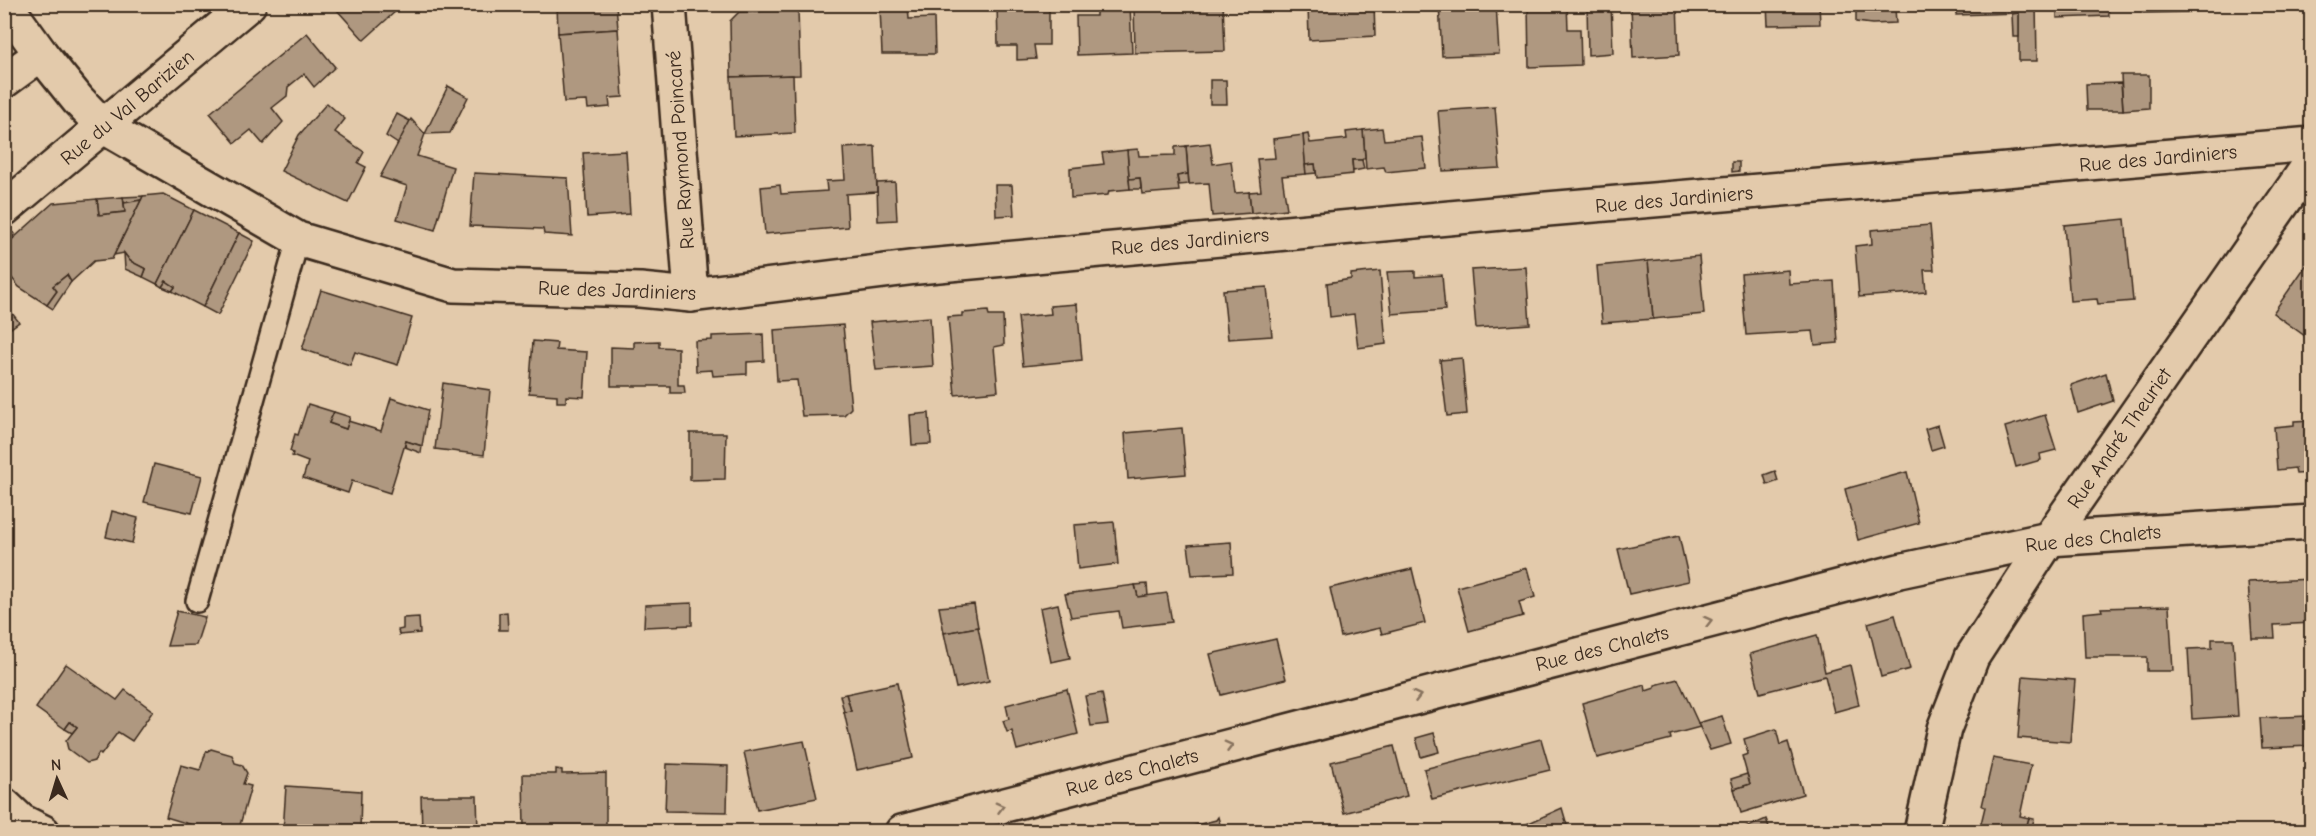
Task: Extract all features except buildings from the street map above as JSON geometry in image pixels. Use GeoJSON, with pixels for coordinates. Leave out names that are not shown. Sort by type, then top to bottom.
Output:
{"type":"FeatureCollection","features":[{"type":"Feature","properties":{"kind":"street","name":"Rue des Jardiniers"},"geometry":{"type":"LineString","coordinates":[[5,4],[78,100],[104,127],[298,239],[453,285],[640,290],[691,295],[928,265],[1547,209],[2312,144]]}},
{"type":"Feature","properties":{"kind":"street","name":"Rue du Val Barizien"},"geometry":{"type":"LineString","coordinates":[[4,209],[249,4]]}},
{"type":"Feature","properties":{"kind":"street","name":"Rue Raymond Poincaré"},"geometry":{"type":"LineString","coordinates":[[669,4],[691,295]]}},
{"type":"Feature","properties":{"kind":"street"},"geometry":{"type":"LineString","coordinates":[[4,81],[41,54]]}},
{"type":"Feature","properties":{"kind":"street","name":"Rue André Theuriet"},"geometry":{"type":"LineString","coordinates":[[1921,831],[1944,729],[1972,657],[2049,539],[2312,161]]}},
{"type":"Feature","properties":{"kind":"street","name":"Rue des Chalets"},"geometry":{"type":"LineString","coordinates":[[902,831],[1899,571],[2049,539],[2312,522]]}},
{"type":"Feature","properties":{"kind":"street"},"geometry":{"type":"LineString","coordinates":[[4,805],[21,821],[43,831]]}},
{"type":"Feature","properties":{"kind":"lane"},"geometry":{"type":"LineString","coordinates":[[197,601],[298,239]]}}]}
